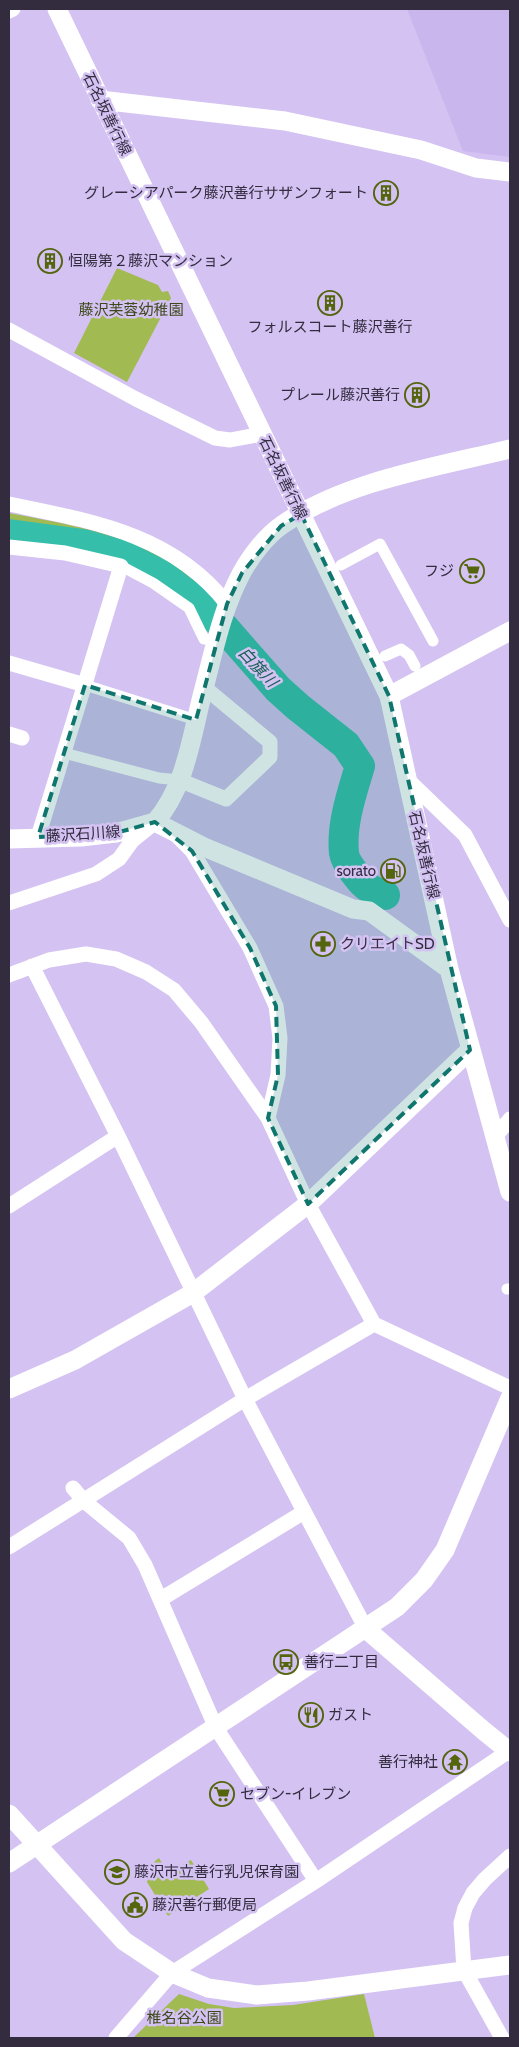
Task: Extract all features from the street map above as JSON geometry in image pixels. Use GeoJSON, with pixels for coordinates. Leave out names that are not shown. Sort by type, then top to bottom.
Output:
{"type":"FeatureCollection","features":[{"type":"Feature","properties":{"kind":"street"},"geometry":{"type":"LineString","coordinates":[[9,11],[13,9]]}},
{"type":"Feature","properties":{"kind":"street","name":"石名坂善行線"},"geometry":{"type":"LineString","coordinates":[[57,9],[389,696],[449,969],[510,1192]]}},
{"type":"Feature","properties":{"kind":"street"},"geometry":{"type":"LineString","coordinates":[[100,100],[285,121],[421,150],[476,168],[510,172]]}},
{"type":"Feature","properties":{"kind":"street"},"geometry":{"type":"LineString","coordinates":[[9,330],[136,399],[214,438],[230,440],[262,434]]}},
{"type":"Feature","properties":{"kind":"street"},"geometry":{"type":"LineString","coordinates":[[9,903],[96,874],[119,859],[132,841],[159,824],[179,780],[196,720],[204,687],[211,636],[242,573],[259,547],[281,526],[318,504],[382,481],[510,449]]}},
{"type":"Feature","properties":{"kind":"street"},"geometry":{"type":"LineString","coordinates":[[9,504],[93,521],[153,543],[182,560],[214,586],[227,604]]}},
{"type":"Feature","properties":{"kind":"street"},"geometry":{"type":"LineString","coordinates":[[341,566],[380,544],[433,641]]}},
{"type":"Feature","properties":{"kind":"street"},"geometry":{"type":"LineString","coordinates":[[9,547],[65,553],[120,566],[153,583],[189,608],[211,636]]}},
{"type":"Feature","properties":{"kind":"street"},"geometry":{"type":"LineString","coordinates":[[38,837],[120,566]]}},
{"type":"Feature","properties":{"kind":"street"},"geometry":{"type":"LineString","coordinates":[[389,696],[510,631]]}},
{"type":"Feature","properties":{"kind":"street"},"geometry":{"type":"LineString","coordinates":[[385,656],[400,649],[409,655],[415,666]]}},
{"type":"Feature","properties":{"kind":"street"},"geometry":{"type":"LineString","coordinates":[[9,663],[196,720]]}},
{"type":"Feature","properties":{"kind":"street"},"geometry":{"type":"LineString","coordinates":[[64,753],[159,778],[179,780],[226,799],[270,757],[270,742],[204,687]]}},
{"type":"Feature","properties":{"kind":"street"},"geometry":{"type":"LineString","coordinates":[[407,779],[465,834],[510,920]]}},
{"type":"Feature","properties":{"kind":"street"},"geometry":{"type":"LineString","coordinates":[[159,824],[204,847],[353,909],[369,911],[449,969]]}},
{"type":"Feature","properties":{"kind":"street"},"geometry":{"type":"LineString","coordinates":[[159,824],[176,835],[192,851],[250,948],[276,1006],[280,1038],[278,1075],[268,1118]]}},
{"type":"Feature","properties":{"kind":"street","name":"藤沢石川線"},"geometry":{"type":"LineString","coordinates":[[9,839],[81,837],[116,833],[159,824]]}},
{"type":"Feature","properties":{"kind":"street"},"geometry":{"type":"LineString","coordinates":[[9,974],[49,960],[86,954],[116,959],[146,972],[174,990],[201,1022],[268,1118],[308,1204],[374,1324],[510,1388]]}},
{"type":"Feature","properties":{"kind":"street"},"geometry":{"type":"LineString","coordinates":[[32,966],[118,1136],[245,1399],[366,1629],[510,1752],[316,1881],[172,1973],[116,2038]]}},
{"type":"Feature","properties":{"kind":"street"},"geometry":{"type":"LineString","coordinates":[[9,1389],[75,1360],[193,1293],[308,1204],[470,1050]]}},
{"type":"Feature","properties":{"kind":"street"},"geometry":{"type":"LineString","coordinates":[[495,1137],[510,1119]]}},
{"type":"Feature","properties":{"kind":"street"},"geometry":{"type":"LineString","coordinates":[[9,1206],[118,1136]]}},
{"type":"Feature","properties":{"kind":"street"},"geometry":{"type":"LineString","coordinates":[[9,1547],[245,1399],[374,1324]]}},
{"type":"Feature","properties":{"kind":"street"},"geometry":{"type":"LineString","coordinates":[[9,1863],[366,1629],[396,1607],[424,1580],[445,1550],[510,1398]]}},
{"type":"Feature","properties":{"kind":"street"},"geometry":{"type":"LineString","coordinates":[[74,1488],[84,1501],[128,1538],[145,1565],[216,1728],[316,1881]]}},
{"type":"Feature","properties":{"kind":"street"},"geometry":{"type":"LineString","coordinates":[[160,1599],[304,1512]]}},
{"type":"Feature","properties":{"kind":"street"},"geometry":{"type":"LineString","coordinates":[[9,1814],[35,1846],[124,1941],[172,1973],[208,1988],[257,1995],[308,1991],[510,1964]]}},
{"type":"Feature","properties":{"kind":"street"},"geometry":{"type":"LineString","coordinates":[[502,2038],[464,1970],[461,1931],[465,1908],[473,1893],[510,1856]]}},
{"type":"Feature","properties":{"kind":"highlighted area"},"geometry":{"type":"Polygon","coordinates":[[[301,514],[389,696],[470,1050],[308,1204],[268,1118],[278,1075],[276,1006],[250,948],[192,851],[155,822],[116,833],[38,837],[85,685],[196,720],[227,604],[242,573],[281,526],[301,514]]]}},
{"type":"Feature","properties":{"kind":"shaded area"},"geometry":{"type":"Polygon","coordinates":[[[407,9],[510,9],[510,157],[463,151],[407,9]]]}},
{"type":"Feature","properties":{"kind":"green space","name":"藤沢芙蓉幼稚園"},"geometry":{"type":"Polygon","coordinates":[[[117,268],[158,285],[162,292],[168,291],[171,298],[127,382],[74,353],[117,268]]]}},
{"type":"Feature","properties":{"kind":"green space"},"geometry":{"type":"Polygon","coordinates":[[[9,513],[95,531],[137,545],[176,566],[212,595],[215,602],[211,608],[182,582],[149,560],[126,550],[53,533],[9,527],[9,513]]]}},
{"type":"Feature","properties":{"kind":"green space"},"geometry":{"type":"Polygon","coordinates":[[[159,1858],[168,1873],[191,1860],[209,1889],[168,1916],[147,1882],[155,1861],[159,1858]]]}},
{"type":"Feature","properties":{"kind":"green space","name":"椎名谷公園"},"geometry":{"type":"Polygon","coordinates":[[[179,1994],[209,2004],[234,2008],[293,2005],[364,1994],[375,2038],[133,2038],[179,1994]]]}},
{"type":"Feature","properties":{"kind":"waterway","name":"白旗川"},"geometry":{"type":"LineString","coordinates":[[9,534],[83,544],[125,556],[162,575],[199,603],[221,624],[278,689],[346,745],[360,766],[346,820],[343,842],[344,853],[349,865],[363,883],[385,895]]}},
{"type":"Feature","properties":{"kind":"place","name":"グレーシアパーク藤沢善行サザンフォート"},"geometry":{"type":"Point","coordinates":[386,193]}},
{"type":"Feature","properties":{"kind":"place","name":"恒陽第２藤沢マンション"},"geometry":{"type":"Point","coordinates":[50,261]}},
{"type":"Feature","properties":{"kind":"place","name":"フォルスコート藤沢善行"},"geometry":{"type":"Point","coordinates":[330,303]}},
{"type":"Feature","properties":{"kind":"place","name":"プレール藤沢善行"},"geometry":{"type":"Point","coordinates":[417,395]}},
{"type":"Feature","properties":{"kind":"place","name":"フジ"},"geometry":{"type":"Point","coordinates":[472,571]}},
{"type":"Feature","properties":{"kind":"place","name":"sorato"},"geometry":{"type":"Point","coordinates":[393,871]}},
{"type":"Feature","properties":{"kind":"place","name":"クリエイトSD"},"geometry":{"type":"Point","coordinates":[323,944]}},
{"type":"Feature","properties":{"kind":"place","name":"善行二丁目"},"geometry":{"type":"Point","coordinates":[286,1662]}},
{"type":"Feature","properties":{"kind":"place","name":"ガスト"},"geometry":{"type":"Point","coordinates":[311,1715]}},
{"type":"Feature","properties":{"kind":"place","name":"善行神社"},"geometry":{"type":"Point","coordinates":[455,1762]}},
{"type":"Feature","properties":{"kind":"place","name":"セブン-イレブン"},"geometry":{"type":"Point","coordinates":[222,1794]}},
{"type":"Feature","properties":{"kind":"place","name":"藤沢市立善行乳児保育園"},"geometry":{"type":"Point","coordinates":[117,1872]}},
{"type":"Feature","properties":{"kind":"place","name":"藤沢善行郵便局"},"geometry":{"type":"Point","coordinates":[135,1905]}}]}
